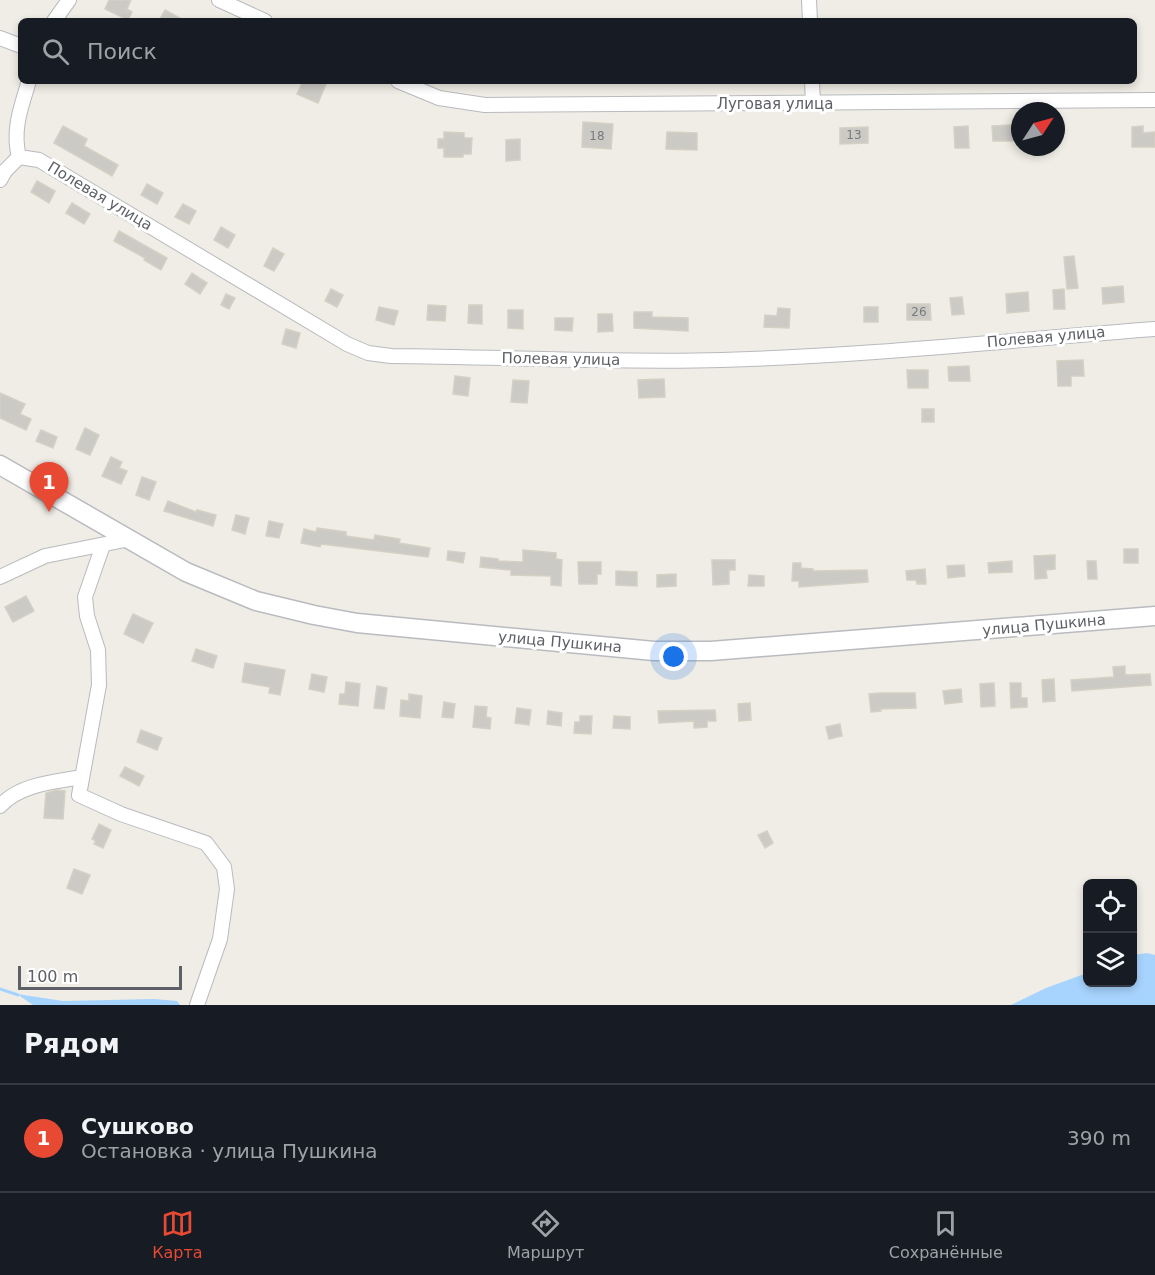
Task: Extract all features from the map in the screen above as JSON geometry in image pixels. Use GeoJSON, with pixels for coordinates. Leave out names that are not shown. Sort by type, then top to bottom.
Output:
{"type":"FeatureCollection","features":[{"type":"Feature","properties":{"kind":"main road","name":"улица Пушкина"},"geometry":{"type":"LineString","coordinates":[[0,465],[186,572],[246,597],[314,615],[369,624],[654,651],[711,651],[1155,616]]}},
{"type":"Feature","properties":{"kind":"street"},"geometry":{"type":"LineString","coordinates":[[55,18],[56,0]]}},
{"type":"Feature","properties":{"kind":"street"},"geometry":{"type":"LineString","coordinates":[[56,18],[69,0]]}},
{"type":"Feature","properties":{"kind":"street"},"geometry":{"type":"LineString","coordinates":[[219,0],[258,18]]}},
{"type":"Feature","properties":{"kind":"street"},"geometry":{"type":"LineString","coordinates":[[809,0],[810,18]]}},
{"type":"Feature","properties":{"kind":"street"},"geometry":{"type":"LineString","coordinates":[[0,38],[18,45]]}},
{"type":"Feature","properties":{"kind":"street"},"geometry":{"type":"LineString","coordinates":[[0,180],[5,171],[19,158],[15,143],[16,119],[28,84]]}},
{"type":"Feature","properties":{"kind":"street","name":"Луговая улица"},"geometry":{"type":"LineString","coordinates":[[405,84],[439,98],[485,105],[1155,100]]}},
{"type":"Feature","properties":{"kind":"street"},"geometry":{"type":"LineString","coordinates":[[812,84],[813,104]]}},
{"type":"Feature","properties":{"kind":"street","name":"Полевая улица"},"geometry":{"type":"LineString","coordinates":[[19,158],[39,160],[347,344],[368,353],[391,356],[624,361],[721,360],[809,356],[1155,328]]}},
{"type":"Feature","properties":{"kind":"street"},"geometry":{"type":"LineString","coordinates":[[0,577],[45,556],[130,539]]}},
{"type":"Feature","properties":{"kind":"street"},"geometry":{"type":"LineString","coordinates":[[103,545],[85,597],[87,616],[98,650],[99,685],[79,795],[121,814],[206,843],[224,867],[227,889],[220,939],[197,1005]]}},
{"type":"Feature","properties":{"kind":"street"},"geometry":{"type":"LineString","coordinates":[[0,806],[21,791],[40,784],[82,777]]}},
{"type":"Feature","properties":{"kind":"water"},"geometry":{"type":"Polygon","coordinates":[[[1137,954],[1155,955],[1155,1005],[1011,1005],[1046,988],[1083,974],[1083,987],[1137,987],[1137,954]]]}},
{"type":"Feature","properties":{"kind":"water"},"geometry":{"type":"Polygon","coordinates":[[[17,994],[63,1001],[154,999],[177,1001],[180,1005],[33,1005],[17,994]]]}},
{"type":"Feature","properties":{"kind":"building"},"geometry":{"type":"Polygon","coordinates":[[[109,0],[131,0],[127,9],[132,12],[129,18],[124,18],[105,9],[109,0]]]}},
{"type":"Feature","properties":{"kind":"building"},"geometry":{"type":"Polygon","coordinates":[[[165,10],[180,18],[161,18],[165,10]]]}},
{"type":"Feature","properties":{"kind":"building"},"geometry":{"type":"Polygon","coordinates":[[[302,84],[326,84],[318,103],[297,94],[302,84]]]}},
{"type":"Feature","properties":{"kind":"building"},"geometry":{"type":"Polygon","coordinates":[[[583,122],[613,124],[611,149],[582,147],[583,122]]]}},
{"type":"Feature","properties":{"kind":"building"},"geometry":{"type":"Polygon","coordinates":[[[1011,125],[1011,141],[993,141],[992,126],[1011,125]]]}},
{"type":"Feature","properties":{"kind":"building"},"geometry":{"type":"Polygon","coordinates":[[[63,126],[87,139],[84,146],[118,165],[112,176],[54,143],[63,126]]]}},
{"type":"Feature","properties":{"kind":"building"},"geometry":{"type":"Polygon","coordinates":[[[968,126],[969,148],[955,148],[954,127],[968,126]]]}},
{"type":"Feature","properties":{"kind":"building"},"geometry":{"type":"Polygon","coordinates":[[[1143,126],[1143,133],[1155,132],[1155,147],[1132,147],[1132,127],[1143,126]]]}},
{"type":"Feature","properties":{"kind":"building"},"geometry":{"type":"Polygon","coordinates":[[[868,127],[868,143],[840,144],[840,128],[868,127]]]}},
{"type":"Feature","properties":{"kind":"building"},"geometry":{"type":"Polygon","coordinates":[[[444,132],[464,133],[464,138],[472,138],[471,154],[463,154],[463,157],[444,157],[444,148],[438,148],[438,139],[444,139],[444,132]]]}},
{"type":"Feature","properties":{"kind":"building"},"geometry":{"type":"Polygon","coordinates":[[[667,132],[697,133],[697,150],[666,149],[667,132]]]}},
{"type":"Feature","properties":{"kind":"building"},"geometry":{"type":"Polygon","coordinates":[[[520,139],[520,160],[506,161],[506,140],[520,139]]]}},
{"type":"Feature","properties":{"kind":"building"},"geometry":{"type":"Polygon","coordinates":[[[37,181],[55,191],[49,203],[31,192],[37,181]]]}},
{"type":"Feature","properties":{"kind":"building"},"geometry":{"type":"Polygon","coordinates":[[[147,184],[163,193],[157,204],[141,195],[147,184]]]}},
{"type":"Feature","properties":{"kind":"building"},"geometry":{"type":"Polygon","coordinates":[[[72,203],[90,214],[84,224],[66,213],[72,203]]]}},
{"type":"Feature","properties":{"kind":"building"},"geometry":{"type":"Polygon","coordinates":[[[183,204],[196,211],[189,224],[175,217],[183,204]]]}},
{"type":"Feature","properties":{"kind":"building"},"geometry":{"type":"Polygon","coordinates":[[[221,227],[235,235],[228,248],[214,240],[221,227]]]}},
{"type":"Feature","properties":{"kind":"building"},"geometry":{"type":"Polygon","coordinates":[[[119,231],[167,258],[161,270],[144,260],[145,258],[114,241],[119,231]]]}},
{"type":"Feature","properties":{"kind":"building"},"geometry":{"type":"Polygon","coordinates":[[[273,248],[284,254],[274,271],[264,266],[273,248]]]}},
{"type":"Feature","properties":{"kind":"building"},"geometry":{"type":"Polygon","coordinates":[[[1074,256],[1078,288],[1067,289],[1064,257],[1074,256]]]}},
{"type":"Feature","properties":{"kind":"building"},"geometry":{"type":"Polygon","coordinates":[[[192,273],[207,283],[200,294],[185,284],[192,273]]]}},
{"type":"Feature","properties":{"kind":"building"},"geometry":{"type":"Polygon","coordinates":[[[1123,286],[1124,302],[1103,304],[1102,288],[1123,286]]]}},
{"type":"Feature","properties":{"kind":"building"},"geometry":{"type":"Polygon","coordinates":[[[331,289],[343,295],[337,307],[325,301],[331,289]]]}},
{"type":"Feature","properties":{"kind":"building"},"geometry":{"type":"Polygon","coordinates":[[[1064,289],[1065,309],[1054,309],[1053,290],[1064,289]]]}},
{"type":"Feature","properties":{"kind":"building"},"geometry":{"type":"Polygon","coordinates":[[[1028,292],[1029,311],[1007,313],[1006,294],[1028,292]]]}},
{"type":"Feature","properties":{"kind":"building"},"geometry":{"type":"Polygon","coordinates":[[[226,294],[235,298],[229,309],[221,305],[226,294]]]}},
{"type":"Feature","properties":{"kind":"building"},"geometry":{"type":"Polygon","coordinates":[[[962,297],[964,314],[952,315],[950,298],[962,297]]]}},
{"type":"Feature","properties":{"kind":"building"},"geometry":{"type":"Polygon","coordinates":[[[907,304],[930,304],[931,320],[907,320],[907,304]]]}},
{"type":"Feature","properties":{"kind":"building"},"geometry":{"type":"Polygon","coordinates":[[[428,305],[446,306],[445,321],[427,320],[428,305]]]}},
{"type":"Feature","properties":{"kind":"building"},"geometry":{"type":"Polygon","coordinates":[[[469,305],[482,305],[482,324],[468,323],[469,305]]]}},
{"type":"Feature","properties":{"kind":"building"},"geometry":{"type":"Polygon","coordinates":[[[379,307],[398,311],[394,325],[376,320],[379,307]]]}},
{"type":"Feature","properties":{"kind":"building"},"geometry":{"type":"Polygon","coordinates":[[[864,307],[878,307],[878,322],[864,322],[864,307]]]}},
{"type":"Feature","properties":{"kind":"building"},"geometry":{"type":"Polygon","coordinates":[[[778,308],[790,309],[789,328],[764,327],[765,315],[777,316],[778,308]]]}},
{"type":"Feature","properties":{"kind":"building"},"geometry":{"type":"Polygon","coordinates":[[[508,310],[523,310],[523,329],[508,328],[508,310]]]}},
{"type":"Feature","properties":{"kind":"building"},"geometry":{"type":"Polygon","coordinates":[[[634,312],[652,312],[652,317],[688,318],[688,331],[634,328],[634,312]]]}},
{"type":"Feature","properties":{"kind":"building"},"geometry":{"type":"Polygon","coordinates":[[[598,314],[612,314],[613,331],[598,332],[598,314]]]}},
{"type":"Feature","properties":{"kind":"building"},"geometry":{"type":"Polygon","coordinates":[[[555,318],[573,318],[572,331],[555,330],[555,318]]]}},
{"type":"Feature","properties":{"kind":"building"},"geometry":{"type":"Polygon","coordinates":[[[286,329],[300,333],[296,348],[282,344],[286,329]]]}},
{"type":"Feature","properties":{"kind":"building"},"geometry":{"type":"Polygon","coordinates":[[[1083,360],[1084,376],[1071,376],[1071,386],[1058,386],[1057,361],[1083,360]]]}},
{"type":"Feature","properties":{"kind":"building"},"geometry":{"type":"Polygon","coordinates":[[[969,366],[970,381],[949,381],[948,367],[969,366]]]}},
{"type":"Feature","properties":{"kind":"building"},"geometry":{"type":"Polygon","coordinates":[[[907,370],[928,370],[928,388],[908,388],[907,370]]]}},
{"type":"Feature","properties":{"kind":"building"},"geometry":{"type":"Polygon","coordinates":[[[455,376],[470,378],[468,396],[453,394],[455,376]]]}},
{"type":"Feature","properties":{"kind":"building"},"geometry":{"type":"Polygon","coordinates":[[[664,379],[665,397],[639,398],[638,380],[664,379]]]}},
{"type":"Feature","properties":{"kind":"building"},"geometry":{"type":"Polygon","coordinates":[[[513,380],[529,381],[527,403],[511,402],[513,380]]]}},
{"type":"Feature","properties":{"kind":"building"},"geometry":{"type":"Polygon","coordinates":[[[0,393],[25,404],[20,414],[31,419],[26,430],[0,418],[0,393]]]}},
{"type":"Feature","properties":{"kind":"building"},"geometry":{"type":"Polygon","coordinates":[[[922,409],[934,409],[934,422],[922,422],[922,409]]]}},
{"type":"Feature","properties":{"kind":"building"},"geometry":{"type":"Polygon","coordinates":[[[85,428],[99,435],[90,455],[76,449],[85,428]]]}},
{"type":"Feature","properties":{"kind":"building"},"geometry":{"type":"Polygon","coordinates":[[[41,430],[57,437],[53,448],[36,441],[41,430]]]}},
{"type":"Feature","properties":{"kind":"building"},"geometry":{"type":"Polygon","coordinates":[[[111,457],[122,462],[119,468],[127,471],[121,484],[102,476],[111,457]]]}},
{"type":"Feature","properties":{"kind":"building"},"geometry":{"type":"Polygon","coordinates":[[[142,477],[156,482],[149,500],[136,495],[142,477]]]}},
{"type":"Feature","properties":{"kind":"building"},"geometry":{"type":"Polygon","coordinates":[[[168,501],[196,512],[197,510],[216,515],[213,526],[164,511],[168,501]]]}},
{"type":"Feature","properties":{"kind":"building"},"geometry":{"type":"Polygon","coordinates":[[[236,515],[249,518],[245,534],[232,530],[236,515]]]}},
{"type":"Feature","properties":{"kind":"building"},"geometry":{"type":"Polygon","coordinates":[[[269,521],[283,524],[279,538],[266,536],[269,521]]]}},
{"type":"Feature","properties":{"kind":"building"},"geometry":{"type":"Polygon","coordinates":[[[317,528],[346,532],[346,536],[374,540],[375,535],[400,539],[399,543],[430,548],[428,557],[321,544],[320,547],[301,543],[304,529],[316,532],[317,528]]]}},
{"type":"Feature","properties":{"kind":"building"},"geometry":{"type":"Polygon","coordinates":[[[1124,549],[1138,549],[1138,563],[1124,563],[1124,549]]]}},
{"type":"Feature","properties":{"kind":"building"},"geometry":{"type":"Polygon","coordinates":[[[523,550],[556,553],[556,559],[562,560],[561,586],[551,585],[551,576],[511,575],[511,570],[480,567],[481,557],[498,559],[498,561],[523,562],[523,550]]]}},
{"type":"Feature","properties":{"kind":"building"},"geometry":{"type":"Polygon","coordinates":[[[448,551],[465,553],[463,563],[447,560],[448,551]]]}},
{"type":"Feature","properties":{"kind":"building"},"geometry":{"type":"Polygon","coordinates":[[[1055,555],[1055,569],[1046,570],[1047,578],[1035,579],[1034,556],[1055,555]]]}},
{"type":"Feature","properties":{"kind":"building"},"geometry":{"type":"Polygon","coordinates":[[[712,560],[735,560],[735,570],[729,570],[729,584],[713,585],[712,560]]]}},
{"type":"Feature","properties":{"kind":"building"},"geometry":{"type":"Polygon","coordinates":[[[1012,561],[1012,572],[989,573],[988,563],[1012,561]]]}},
{"type":"Feature","properties":{"kind":"building"},"geometry":{"type":"Polygon","coordinates":[[[1087,561],[1096,561],[1097,579],[1088,579],[1087,561]]]}},
{"type":"Feature","properties":{"kind":"building"},"geometry":{"type":"Polygon","coordinates":[[[578,562],[601,562],[601,574],[597,574],[597,584],[579,584],[578,562]]]}},
{"type":"Feature","properties":{"kind":"building"},"geometry":{"type":"Polygon","coordinates":[[[793,563],[801,563],[801,568],[813,569],[813,571],[867,570],[868,582],[799,587],[799,581],[792,581],[793,563]]]}},
{"type":"Feature","properties":{"kind":"building"},"geometry":{"type":"Polygon","coordinates":[[[964,565],[965,576],[948,578],[947,566],[964,565]]]}},
{"type":"Feature","properties":{"kind":"building"},"geometry":{"type":"Polygon","coordinates":[[[925,569],[926,584],[917,584],[916,580],[907,580],[906,571],[925,569]]]}},
{"type":"Feature","properties":{"kind":"building"},"geometry":{"type":"Polygon","coordinates":[[[616,571],[637,572],[637,586],[616,585],[616,571]]]}},
{"type":"Feature","properties":{"kind":"building"},"geometry":{"type":"Polygon","coordinates":[[[676,574],[676,586],[657,587],[657,575],[676,574]]]}},
{"type":"Feature","properties":{"kind":"building"},"geometry":{"type":"Polygon","coordinates":[[[749,575],[764,576],[764,586],[748,586],[749,575]]]}},
{"type":"Feature","properties":{"kind":"building"},"geometry":{"type":"Polygon","coordinates":[[[26,596],[34,611],[13,622],[5,607],[26,596]]]}},
{"type":"Feature","properties":{"kind":"building"},"geometry":{"type":"Polygon","coordinates":[[[133,614],[153,623],[143,643],[124,634],[133,614]]]}},
{"type":"Feature","properties":{"kind":"building"},"geometry":{"type":"Polygon","coordinates":[[[196,649],[217,656],[213,668],[192,661],[196,649]]]}},
{"type":"Feature","properties":{"kind":"building"},"geometry":{"type":"Polygon","coordinates":[[[245,663],[285,670],[280,695],[269,693],[270,687],[242,682],[245,663]]]}},
{"type":"Feature","properties":{"kind":"building"},"geometry":{"type":"Polygon","coordinates":[[[1125,666],[1125,675],[1150,674],[1151,685],[1072,691],[1071,680],[1114,677],[1113,667],[1125,666]]]}},
{"type":"Feature","properties":{"kind":"building"},"geometry":{"type":"Polygon","coordinates":[[[312,674],[327,677],[324,692],[309,689],[312,674]]]}},
{"type":"Feature","properties":{"kind":"building"},"geometry":{"type":"Polygon","coordinates":[[[1054,679],[1055,701],[1043,702],[1042,680],[1054,679]]]}},
{"type":"Feature","properties":{"kind":"building"},"geometry":{"type":"Polygon","coordinates":[[[346,682],[360,684],[358,706],[339,704],[340,694],[345,694],[346,682]]]}},
{"type":"Feature","properties":{"kind":"building"},"geometry":{"type":"Polygon","coordinates":[[[994,683],[995,706],[981,707],[980,684],[994,683]]]}},
{"type":"Feature","properties":{"kind":"building"},"geometry":{"type":"Polygon","coordinates":[[[1010,683],[1021,683],[1021,698],[1027,698],[1027,707],[1011,708],[1010,683]]]}},
{"type":"Feature","properties":{"kind":"building"},"geometry":{"type":"Polygon","coordinates":[[[377,686],[387,688],[384,709],[374,708],[377,686]]]}},
{"type":"Feature","properties":{"kind":"building"},"geometry":{"type":"Polygon","coordinates":[[[961,689],[962,702],[945,704],[943,691],[961,689]]]}},
{"type":"Feature","properties":{"kind":"building"},"geometry":{"type":"Polygon","coordinates":[[[915,693],[916,708],[880,709],[881,711],[871,712],[869,694],[915,693]]]}},
{"type":"Feature","properties":{"kind":"building"},"geometry":{"type":"Polygon","coordinates":[[[409,694],[422,696],[420,718],[400,716],[401,700],[409,701],[409,694]]]}},
{"type":"Feature","properties":{"kind":"building"},"geometry":{"type":"Polygon","coordinates":[[[444,702],[455,704],[453,718],[442,717],[444,702]]]}},
{"type":"Feature","properties":{"kind":"building"},"geometry":{"type":"Polygon","coordinates":[[[750,703],[751,720],[739,721],[738,704],[750,703]]]}},
{"type":"Feature","properties":{"kind":"building"},"geometry":{"type":"Polygon","coordinates":[[[475,706],[487,707],[486,717],[491,718],[490,729],[473,727],[475,706]]]}},
{"type":"Feature","properties":{"kind":"building"},"geometry":{"type":"Polygon","coordinates":[[[517,708],[531,710],[529,725],[515,723],[517,708]]]}},
{"type":"Feature","properties":{"kind":"building"},"geometry":{"type":"Polygon","coordinates":[[[715,710],[716,721],[707,721],[707,727],[694,728],[694,721],[659,723],[658,711],[715,710]]]}},
{"type":"Feature","properties":{"kind":"building"},"geometry":{"type":"Polygon","coordinates":[[[548,711],[562,713],[561,726],[547,724],[548,711]]]}},
{"type":"Feature","properties":{"kind":"building"},"geometry":{"type":"Polygon","coordinates":[[[580,716],[592,716],[591,734],[574,733],[575,722],[580,722],[580,716]]]}},
{"type":"Feature","properties":{"kind":"building"},"geometry":{"type":"Polygon","coordinates":[[[614,716],[630,717],[630,729],[613,728],[614,716]]]}},
{"type":"Feature","properties":{"kind":"building"},"geometry":{"type":"Polygon","coordinates":[[[840,724],[842,736],[829,739],[826,727],[840,724]]]}},
{"type":"Feature","properties":{"kind":"building"},"geometry":{"type":"Polygon","coordinates":[[[141,730],[162,738],[157,750],[137,742],[141,730]]]}},
{"type":"Feature","properties":{"kind":"building"},"geometry":{"type":"Polygon","coordinates":[[[125,767],[144,776],[139,786],[120,776],[125,767]]]}},
{"type":"Feature","properties":{"kind":"building"},"geometry":{"type":"Polygon","coordinates":[[[57,790],[65,791],[63,819],[44,818],[46,793],[57,790]]]}},
{"type":"Feature","properties":{"kind":"building"},"geometry":{"type":"Polygon","coordinates":[[[99,824],[111,830],[103,848],[94,844],[96,841],[92,839],[99,824]]]}},
{"type":"Feature","properties":{"kind":"building"},"geometry":{"type":"Polygon","coordinates":[[[767,831],[773,843],[765,848],[758,835],[767,831]]]}},
{"type":"Feature","properties":{"kind":"building"},"geometry":{"type":"Polygon","coordinates":[[[74,869],[90,875],[82,894],[67,888],[74,869]]]}},
{"type":"Feature","properties":{"kind":"waterway"},"geometry":{"type":"LineString","coordinates":[[0,989],[18,995]]}},
{"type":"Feature","properties":{"kind":"place","name":"Сушково"},"geometry":{"type":"Point","coordinates":[49,512]}}]}
